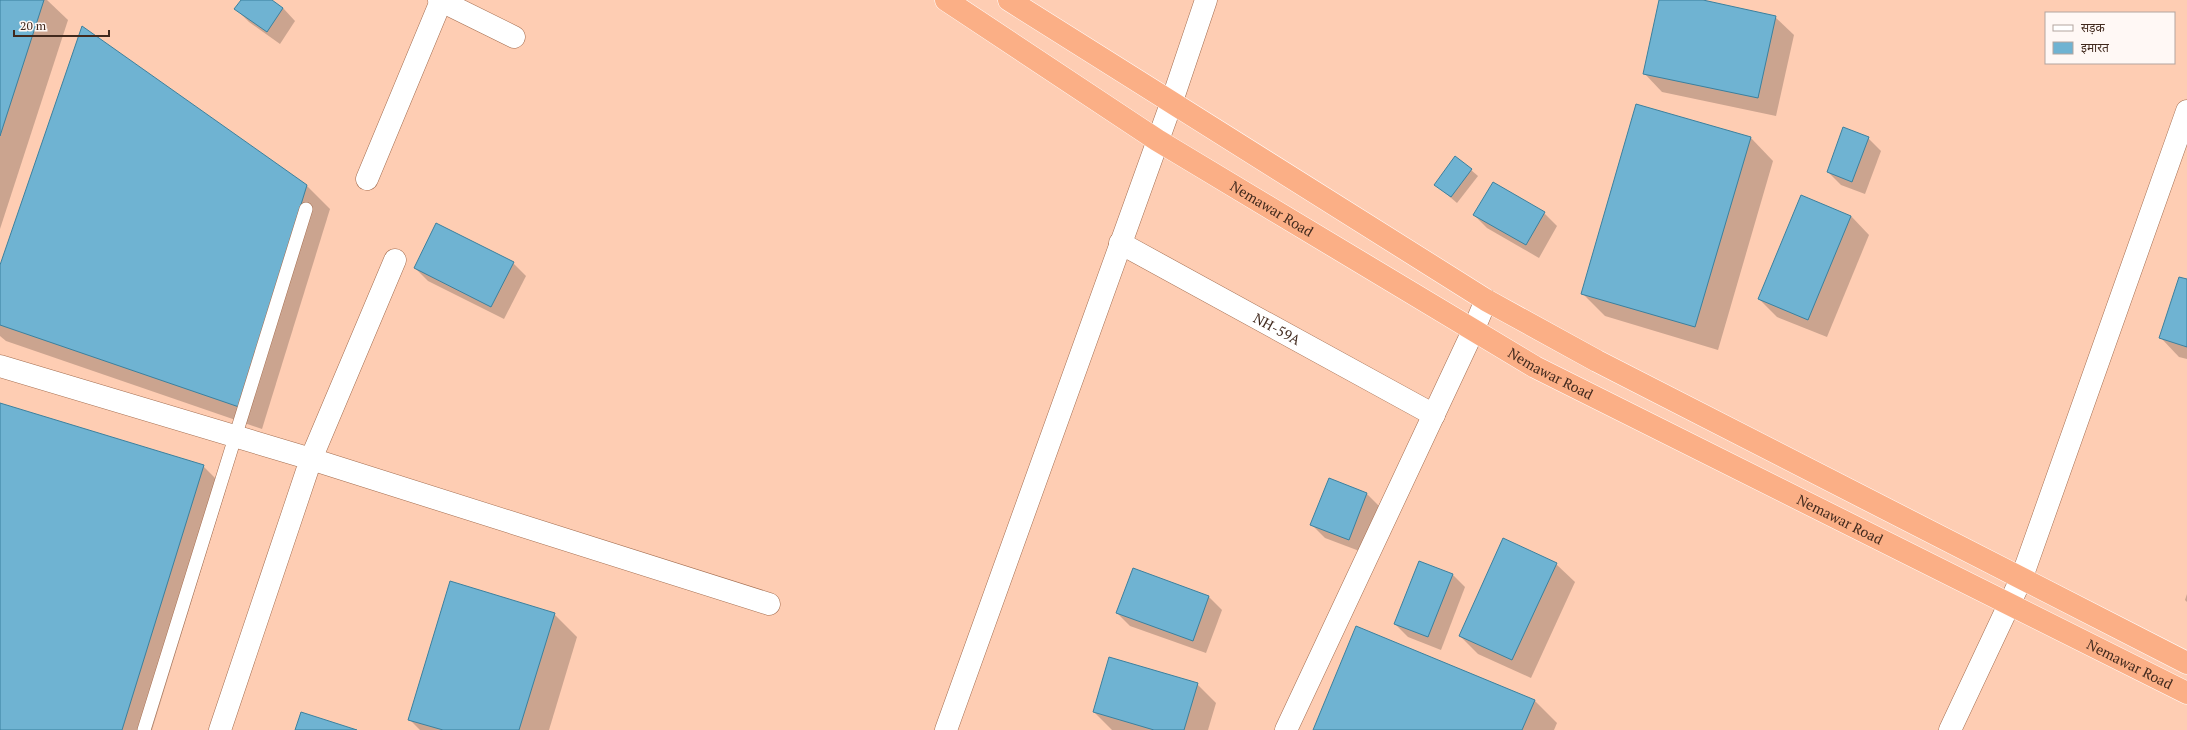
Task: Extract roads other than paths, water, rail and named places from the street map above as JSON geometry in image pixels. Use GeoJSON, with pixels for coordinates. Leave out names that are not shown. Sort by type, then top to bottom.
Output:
{"type":"FeatureCollection","features":[{"type":"Feature","properties":{"kind":"highway","name":"Nemawar Road"},"geometry":{"type":"LineString","coordinates":[[946,0],[1157,140],[1534,367],[2187,693]]}},
{"type":"Feature","properties":{"kind":"highway","name":"Nemawar Road"},"geometry":{"type":"LineString","coordinates":[[1009,0],[1171,104],[1486,300],[1597,361],[2187,662]]}},
{"type":"Feature","properties":{"kind":"street"},"geometry":{"type":"LineString","coordinates":[[367,179],[440,0],[514,37]]}},
{"type":"Feature","properties":{"kind":"street"},"geometry":{"type":"LineString","coordinates":[[946,730],[1171,104],[1206,0]]}},
{"type":"Feature","properties":{"kind":"street"},"geometry":{"type":"LineString","coordinates":[[1950,730],[2022,577],[2187,111]]}},
{"type":"Feature","properties":{"kind":"street","name":"NH-59A"},"geometry":{"type":"LineString","coordinates":[[1120,243],[1434,415]]}},
{"type":"Feature","properties":{"kind":"street"},"geometry":{"type":"LineString","coordinates":[[220,730],[311,459],[395,260]]}},
{"type":"Feature","properties":{"kind":"street"},"geometry":{"type":"LineString","coordinates":[[1286,730],[1474,331],[1486,300]]}},
{"type":"Feature","properties":{"kind":"street"},"geometry":{"type":"LineString","coordinates":[[0,366],[311,459],[769,604]]}},
{"type":"Feature","properties":{"kind":"lane"},"geometry":{"type":"LineString","coordinates":[[144,730],[306,209]]}}]}
